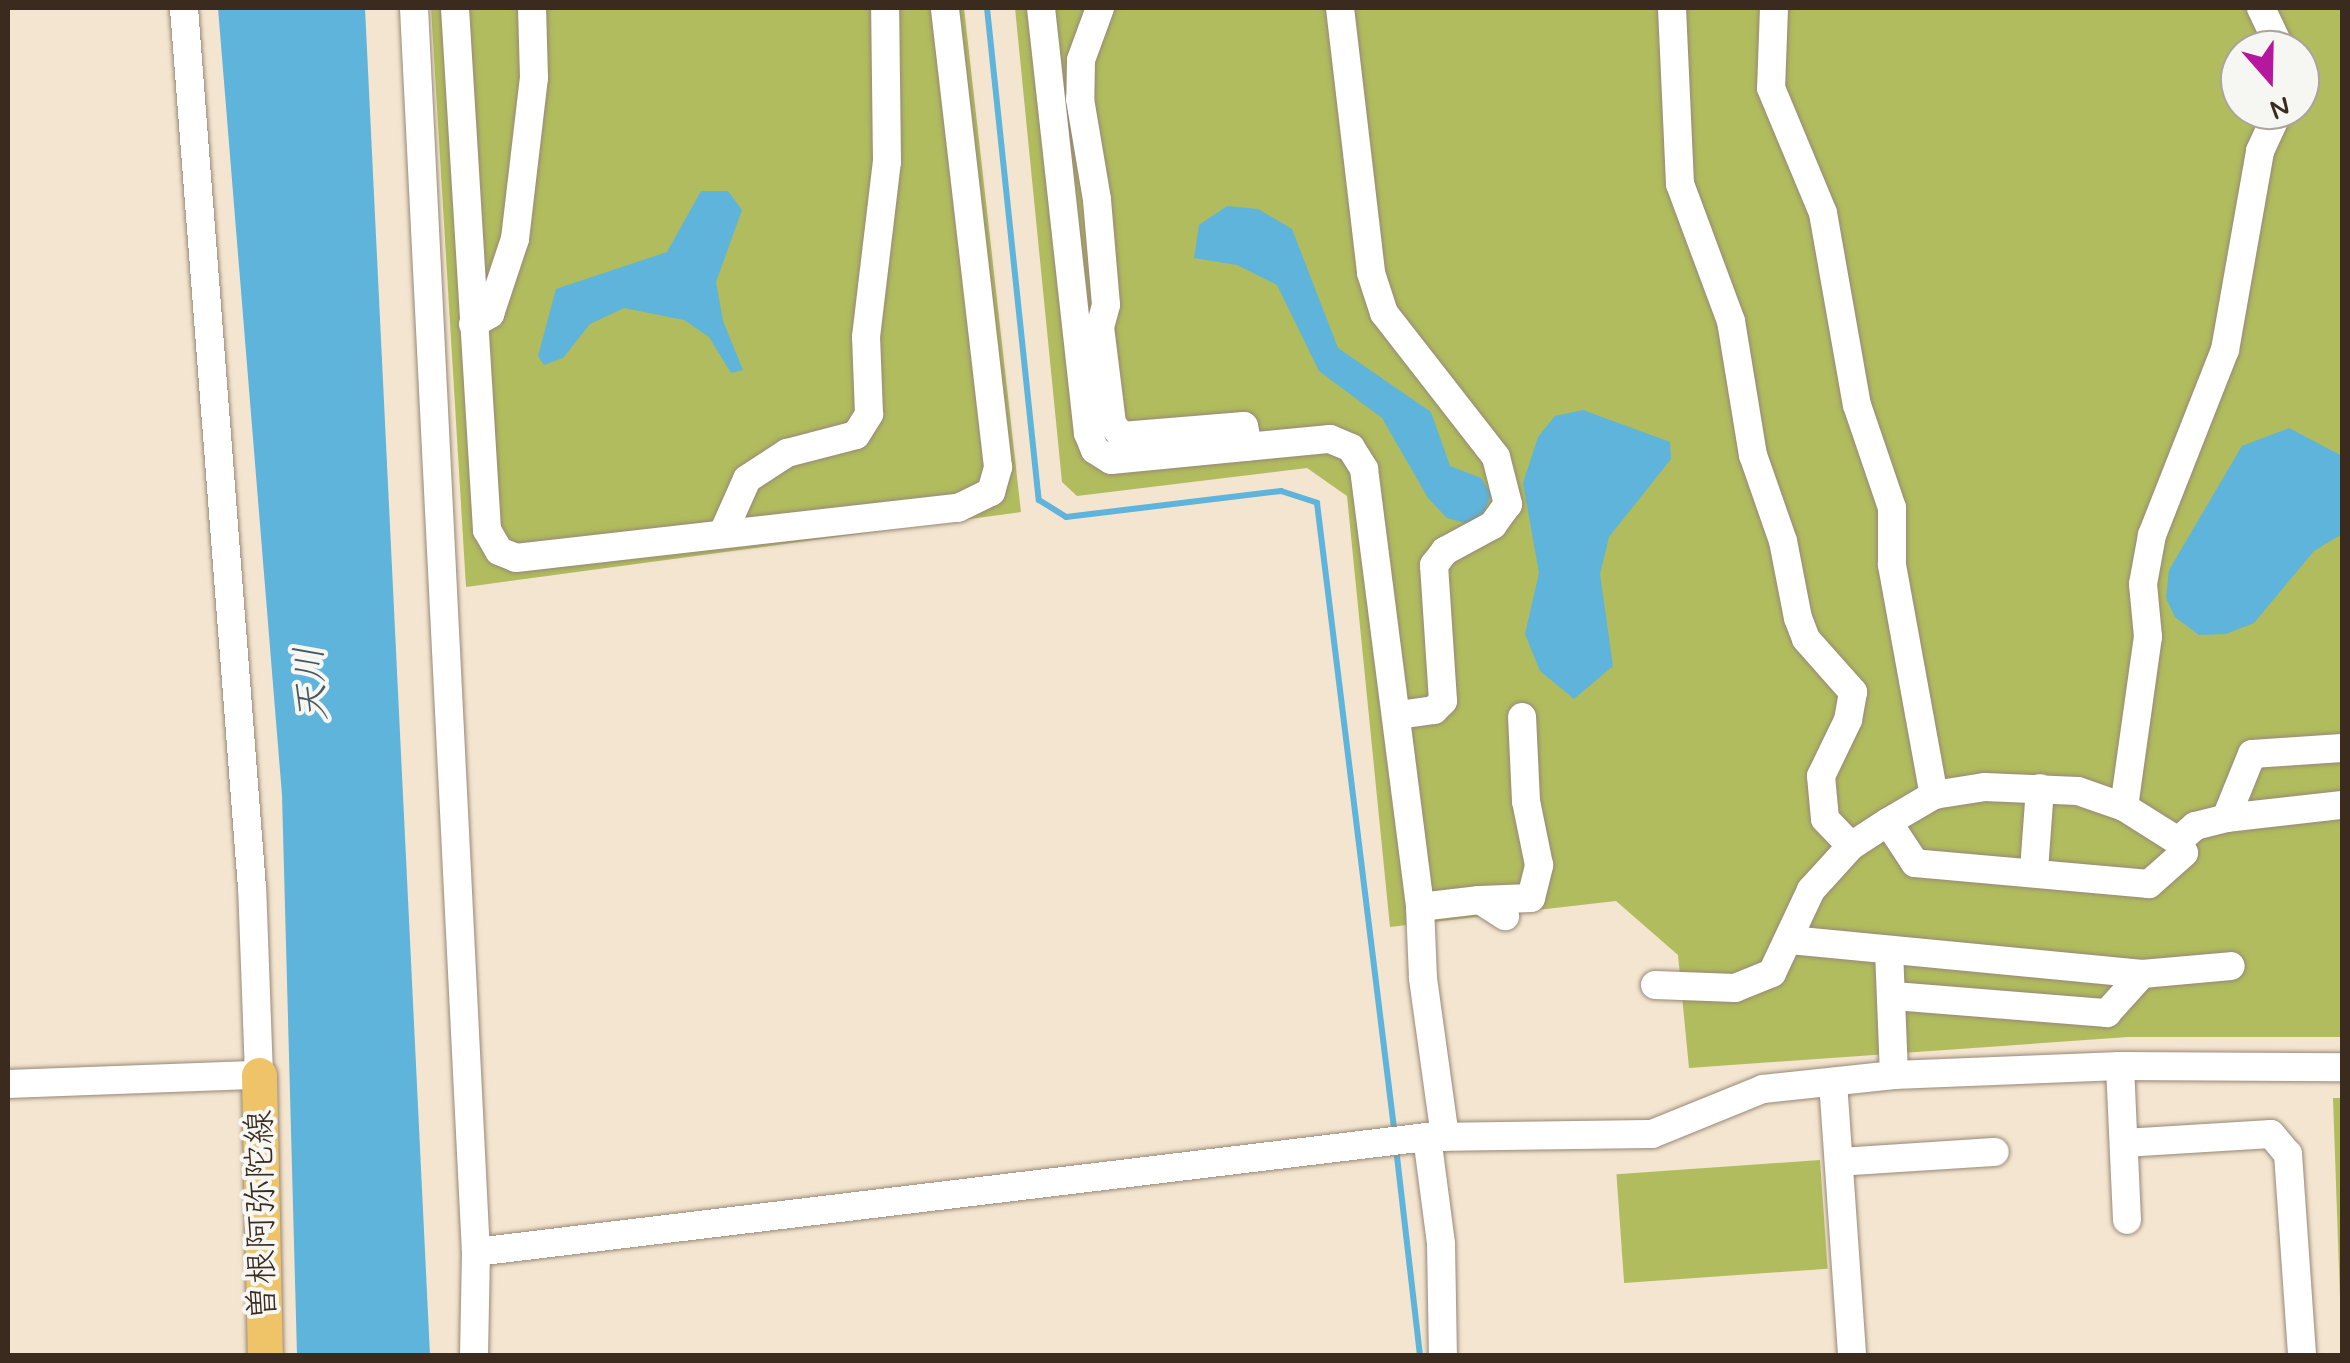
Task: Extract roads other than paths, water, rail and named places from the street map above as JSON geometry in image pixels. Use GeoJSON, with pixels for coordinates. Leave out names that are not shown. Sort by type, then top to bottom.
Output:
{"type":"FeatureCollection","features":[{"type":"Feature","properties":{"kind":"main road","name":"曽根阿弥陀線"},"geometry":{"type":"LineString","coordinates":[[259,1075],[265,1356]]}},
{"type":"Feature","properties":{"kind":"street"},"geometry":{"type":"LineString","coordinates":[[8,1084],[259,1075],[252,888],[184,8]]}},
{"type":"Feature","properties":{"kind":"street"},"geometry":{"type":"LineString","coordinates":[[414,8],[476,1252],[474,1356]]}},
{"type":"Feature","properties":{"kind":"street"},"geometry":{"type":"LineString","coordinates":[[455,8],[486,530],[500,551],[516,558],[958,508],[991,492],[998,466],[945,8]]}},
{"type":"Feature","properties":{"kind":"street"},"geometry":{"type":"LineString","coordinates":[[473,324],[490,314],[515,239],[534,78],[532,8]]}},
{"type":"Feature","properties":{"kind":"street"},"geometry":{"type":"LineString","coordinates":[[724,534],[747,479],[787,453],[856,435],[869,414],[866,337],[887,162],[885,8]]}},
{"type":"Feature","properties":{"kind":"street"},"geometry":{"type":"LineString","coordinates":[[1041,8],[1088,432],[1095,450],[1111,460],[1330,440],[1351,448],[1364,469],[1420,907],[1442,1244],[1443,1356]]}},
{"type":"Feature","properties":{"kind":"street"},"geometry":{"type":"LineString","coordinates":[[1100,8],[1081,60],[1080,100],[1097,200],[1106,305],[1100,326],[1112,424],[1122,436],[1244,426],[1248,447]]}},
{"type":"Feature","properties":{"kind":"street"},"geometry":{"type":"LineString","coordinates":[[1340,8],[1371,272],[1384,313],[1496,457],[1508,504],[1493,525],[1445,551],[1434,565],[1443,701],[1434,710],[1398,715]]}},
{"type":"Feature","properties":{"kind":"street"},"geometry":{"type":"LineString","coordinates":[[1672,8],[1680,184],[1731,320],[1754,455],[1783,541],[1798,618],[1806,639],[1853,692],[1848,720],[1821,776],[1825,819],[1851,846]]}},
{"type":"Feature","properties":{"kind":"street"},"geometry":{"type":"LineString","coordinates":[[1774,8],[1771,88],[1823,213],[1856,405],[1892,508],[1892,566],[1934,795]]}},
{"type":"Feature","properties":{"kind":"street"},"geometry":{"type":"LineString","coordinates":[[2124,807],[2148,637],[2143,584],[2152,535],[2225,350],[2260,151],[2270,130]]}},
{"type":"Feature","properties":{"kind":"street"},"geometry":{"type":"LineString","coordinates":[[1420,907],[1530,898],[1539,865],[1526,801],[1522,716]]}},
{"type":"Feature","properties":{"kind":"street"},"geometry":{"type":"LineString","coordinates":[[2226,818],[2252,754],[2342,748]]}},
{"type":"Feature","properties":{"kind":"street"},"geometry":{"type":"LineString","coordinates":[[1655,986],[1736,988],[1772,973],[1811,890],[1851,846],[1888,822],[1934,795],[1985,786],[2078,791],[2124,807],[2178,842],[2184,853],[2149,884],[2034,870],[1915,864],[1888,822]]}},
{"type":"Feature","properties":{"kind":"street"},"geometry":{"type":"LineString","coordinates":[[2034,870],[2040,788]]}},
{"type":"Feature","properties":{"kind":"street"},"geometry":{"type":"LineString","coordinates":[[2178,842],[2195,826],[2226,818],[2342,805]]}},
{"type":"Feature","properties":{"kind":"street"},"geometry":{"type":"LineString","coordinates":[[1480,900],[1506,916]]}},
{"type":"Feature","properties":{"kind":"street"},"geometry":{"type":"LineString","coordinates":[[1790,940],[1946,952],[2142,974],[2231,966]]}},
{"type":"Feature","properties":{"kind":"street"},"geometry":{"type":"LineString","coordinates":[[1889,950],[1894,996],[1894,1075]]}},
{"type":"Feature","properties":{"kind":"street"},"geometry":{"type":"LineString","coordinates":[[1944,1000],[1946,952]]}},
{"type":"Feature","properties":{"kind":"street"},"geometry":{"type":"LineString","coordinates":[[1894,996],[2107,1013],[2142,974]]}},
{"type":"Feature","properties":{"kind":"street"},"geometry":{"type":"LineString","coordinates":[[476,1252],[1436,1137],[1652,1134],[1763,1089],[1894,1075],[2120,1066],[2342,1067]]}},
{"type":"Feature","properties":{"kind":"street"},"geometry":{"type":"LineString","coordinates":[[2120,1066],[2128,1220]]}},
{"type":"Feature","properties":{"kind":"street"},"geometry":{"type":"LineString","coordinates":[[1833,1082],[1852,1356]]}},
{"type":"Feature","properties":{"kind":"street"},"geometry":{"type":"LineString","coordinates":[[2124,1143],[2271,1134],[2288,1154],[2302,1356]]}},
{"type":"Feature","properties":{"kind":"street"},"geometry":{"type":"LineString","coordinates":[[1838,1162],[1995,1152]]}},
{"type":"Feature","properties":{"kind":"water","name":"天川"},"geometry":{"type":"Polygon","coordinates":[[[218,8],[365,8],[430,1355],[297,1355],[282,795],[218,8]]]}},
{"type":"Feature","properties":{"kind":"water"},"geometry":{"type":"Polygon","coordinates":[[[701,191],[728,191],[742,210],[716,282],[723,321],[743,370],[731,373],[709,337],[684,320],[624,308],[590,324],[563,358],[544,365],[538,356],[556,289],[667,252],[701,191]]]}},
{"type":"Feature","properties":{"kind":"water"},"geometry":{"type":"Polygon","coordinates":[[[1227,206],[1258,209],[1292,229],[1338,348],[1431,412],[1450,466],[1481,478],[1491,494],[1484,513],[1468,524],[1447,518],[1428,498],[1382,418],[1319,371],[1277,285],[1237,265],[1194,258],[1199,225],[1227,206]]]}},
{"type":"Feature","properties":{"kind":"water"},"geometry":{"type":"Polygon","coordinates":[[[1583,410],[1670,442],[1671,459],[1609,537],[1600,574],[1613,666],[1574,699],[1540,671],[1525,634],[1539,573],[1523,483],[1538,437],[1555,416],[1583,410]]]}},
{"type":"Feature","properties":{"kind":"water"},"geometry":{"type":"Polygon","coordinates":[[[2289,428],[2342,456],[2342,534],[2314,551],[2254,623],[2226,634],[2199,635],[2175,617],[2166,598],[2169,570],[2242,446],[2289,428]]]}},
{"type":"Feature","properties":{"kind":"waterway"},"geometry":{"type":"LineString","coordinates":[[987,8],[1039,500],[1066,517],[1281,491],[1317,503],[1395,1136]]}},
{"type":"Feature","properties":{"kind":"waterway"},"geometry":{"type":"LineString","coordinates":[[1396,1148],[1420,1356]]}}]}
